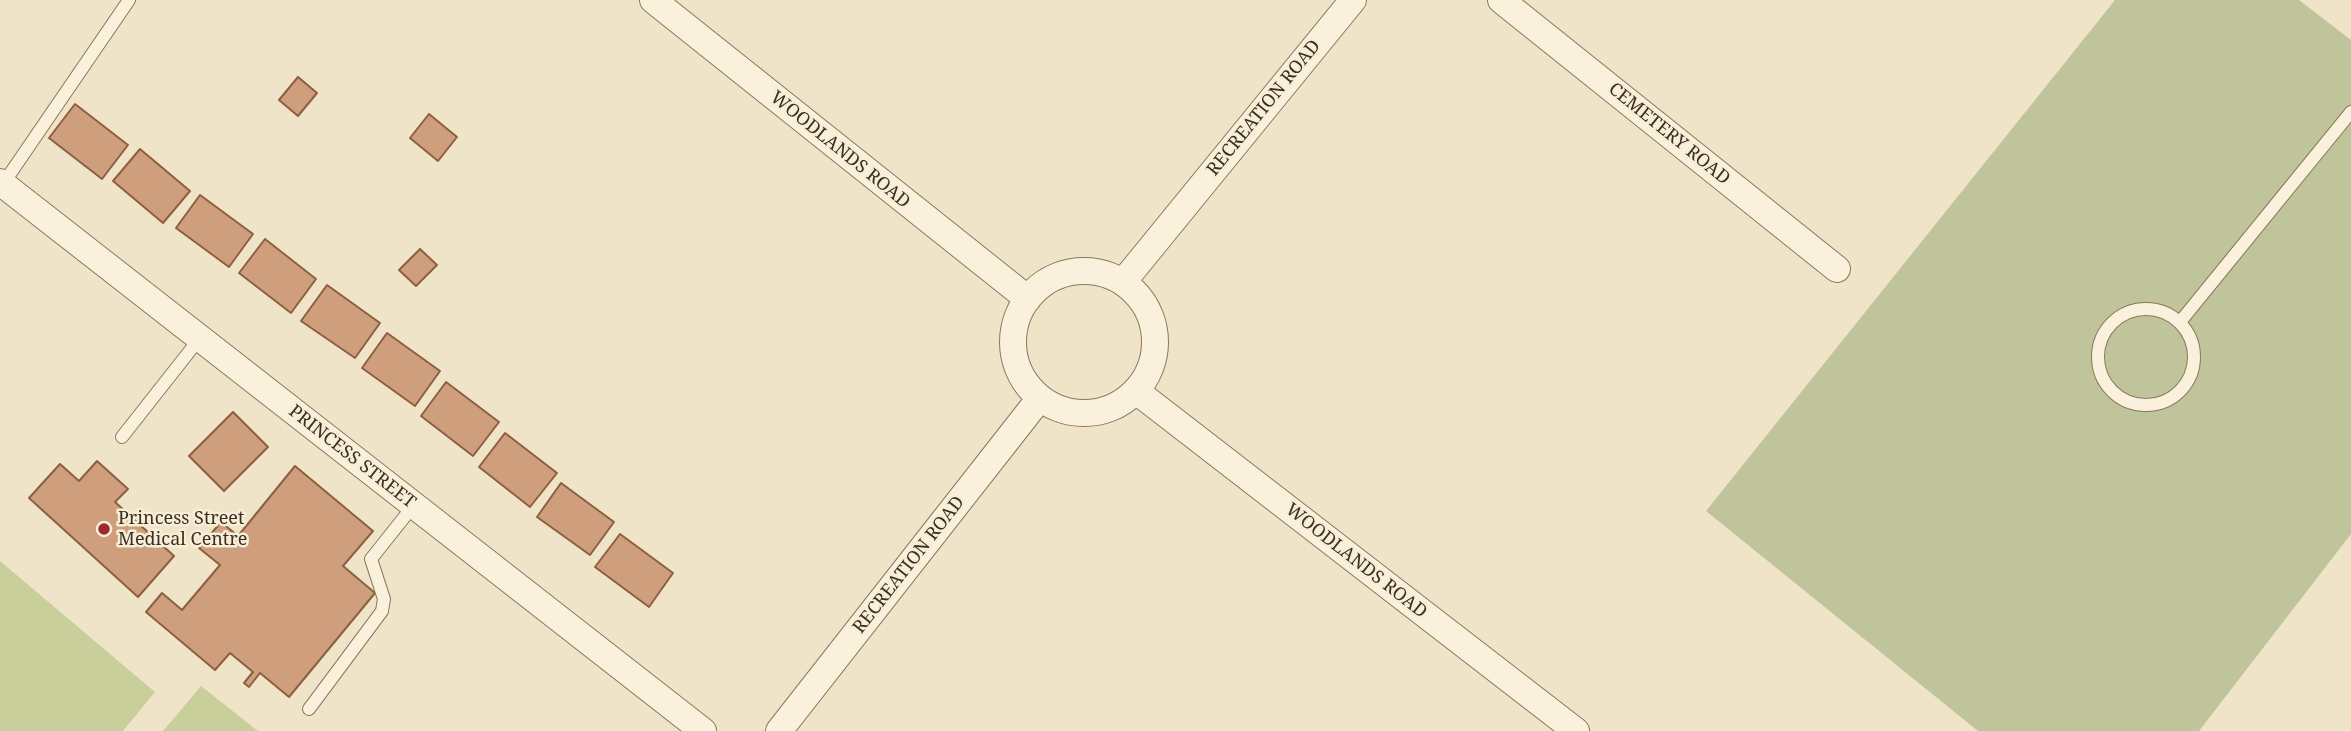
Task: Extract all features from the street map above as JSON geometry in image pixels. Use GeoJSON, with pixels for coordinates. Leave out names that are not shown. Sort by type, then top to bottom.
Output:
{"type":"FeatureCollection","features":[{"type":"Feature","properties":{"kind":"street","name":"WOODLANDS ROAD"},"geometry":{"type":"LineString","coordinates":[[653,0],[1028,299]]}},
{"type":"Feature","properties":{"kind":"street","name":"RECREATION ROAD"},"geometry":{"type":"LineString","coordinates":[[1123,282],[1353,0]]}},
{"type":"Feature","properties":{"kind":"street","name":"CEMETERY ROAD"},"geometry":{"type":"LineString","coordinates":[[1500,0],[1837,269]]}},
{"type":"Feature","properties":{"kind":"street","name":"PRINCESS STREET"},"geometry":{"type":"LineString","coordinates":[[1,183],[703,731]]}},
{"type":"Feature","properties":{"kind":"street"},"geometry":{"type":"LineString","coordinates":[[1087,270],[1123,282],[1141,298],[1152,321],[1155,335],[1153,360],[1136,391],[1116,406],[1100,412],[1075,413],[1046,403],[1040,398],[1028,387],[1018,370],[1012,346],[1015,321],[1028,299],[1036,289],[1063,273],[1087,270]]}},
{"type":"Feature","properties":{"kind":"street","name":"WOODLANDS ROAD"},"geometry":{"type":"LineString","coordinates":[[1136,391],[1576,731]]}},
{"type":"Feature","properties":{"kind":"street","name":"RECREATION ROAD"},"geometry":{"type":"LineString","coordinates":[[779,731],[1040,398]]}},
{"type":"Feature","properties":{"kind":"lane"},"geometry":{"type":"LineString","coordinates":[[1,183],[129,0]]}},
{"type":"Feature","properties":{"kind":"lane"},"geometry":{"type":"LineString","coordinates":[[2180,322],[2351,113]]}},
{"type":"Feature","properties":{"kind":"lane"},"geometry":{"type":"LineString","coordinates":[[2151,309],[2166,313],[2180,322],[2189,335],[2193,358],[2188,381],[2178,393],[2165,402],[2134,404],[2119,398],[2108,387],[2100,373],[2097,357],[2099,341],[2108,327],[2120,316],[2135,310],[2151,309]]}},
{"type":"Feature","properties":{"kind":"lane"},"geometry":{"type":"LineString","coordinates":[[122,437],[200,338]]}},
{"type":"Feature","properties":{"kind":"lane"},"geometry":{"type":"LineString","coordinates":[[309,709],[382,611],[384,598],[371,559],[414,505]]}},
{"type":"Feature","properties":{"kind":"green space"},"geometry":{"type":"Polygon","coordinates":[[[2115,0],[2299,0],[2351,40],[2351,534],[2199,731],[1978,731],[1706,511],[2115,0]]]}},
{"type":"Feature","properties":{"kind":"green space"},"geometry":{"type":"Polygon","coordinates":[[[0,561],[155,692],[123,731],[0,731],[0,561]]]}},
{"type":"Feature","properties":{"kind":"green space"},"geometry":{"type":"Polygon","coordinates":[[[201,686],[258,731],[163,731],[201,686]]]}},
{"type":"Feature","properties":{"kind":"building"},"geometry":{"type":"Polygon","coordinates":[[[298,77],[317,93],[298,116],[279,100],[298,77]]]}},
{"type":"Feature","properties":{"kind":"building"},"geometry":{"type":"Polygon","coordinates":[[[75,104],[128,145],[102,179],[49,138],[75,104]]]}},
{"type":"Feature","properties":{"kind":"building"},"geometry":{"type":"Polygon","coordinates":[[[429,114],[457,137],[438,161],[410,138],[429,114]]]}},
{"type":"Feature","properties":{"kind":"building"},"geometry":{"type":"Polygon","coordinates":[[[140,149],[190,191],[163,223],[113,181],[140,149]]]}},
{"type":"Feature","properties":{"kind":"building"},"geometry":{"type":"Polygon","coordinates":[[[200,195],[253,234],[229,267],[176,228],[200,195]]]}},
{"type":"Feature","properties":{"kind":"building"},"geometry":{"type":"Polygon","coordinates":[[[265,239],[316,279],[291,313],[239,273],[265,239]]]}},
{"type":"Feature","properties":{"kind":"building"},"geometry":{"type":"Polygon","coordinates":[[[420,249],[437,265],[416,286],[399,270],[420,249]]]}},
{"type":"Feature","properties":{"kind":"building"},"geometry":{"type":"Polygon","coordinates":[[[327,285],[380,323],[355,358],[301,321],[327,285]]]}},
{"type":"Feature","properties":{"kind":"building"},"geometry":{"type":"Polygon","coordinates":[[[387,333],[440,371],[415,406],[362,368],[387,333]]]}},
{"type":"Feature","properties":{"kind":"building"},"geometry":{"type":"Polygon","coordinates":[[[446,382],[499,422],[473,456],[421,416],[446,382]]]}},
{"type":"Feature","properties":{"kind":"building"},"geometry":{"type":"Polygon","coordinates":[[[233,412],[268,447],[224,491],[189,456],[233,412]]]}},
{"type":"Feature","properties":{"kind":"building"},"geometry":{"type":"Polygon","coordinates":[[[505,433],[557,473],[530,507],[479,467],[505,433]]]}},
{"type":"Feature","properties":{"kind":"building","name":"Princess Street Medical Centre"},"geometry":{"type":"Polygon","coordinates":[[[97,461],[128,489],[115,502],[174,556],[138,597],[29,498],[60,464],[79,481],[97,461]]]}},
{"type":"Feature","properties":{"kind":"building"},"geometry":{"type":"Polygon","coordinates":[[[295,466],[373,531],[343,566],[375,593],[289,697],[260,673],[249,687],[244,683],[253,672],[230,653],[215,670],[146,612],[162,593],[182,610],[220,565],[199,548],[221,522],[238,536],[295,466]]]}},
{"type":"Feature","properties":{"kind":"building"},"geometry":{"type":"Polygon","coordinates":[[[561,483],[614,522],[590,555],[537,517],[561,483]]]}},
{"type":"Feature","properties":{"kind":"building"},"geometry":{"type":"Polygon","coordinates":[[[620,534],[673,573],[649,607],[595,567],[620,534]]]}},
{"type":"Feature","properties":{"kind":"place","name":"Princess Street Medical Centre"},"geometry":{"type":"Point","coordinates":[104,529]}}]}
